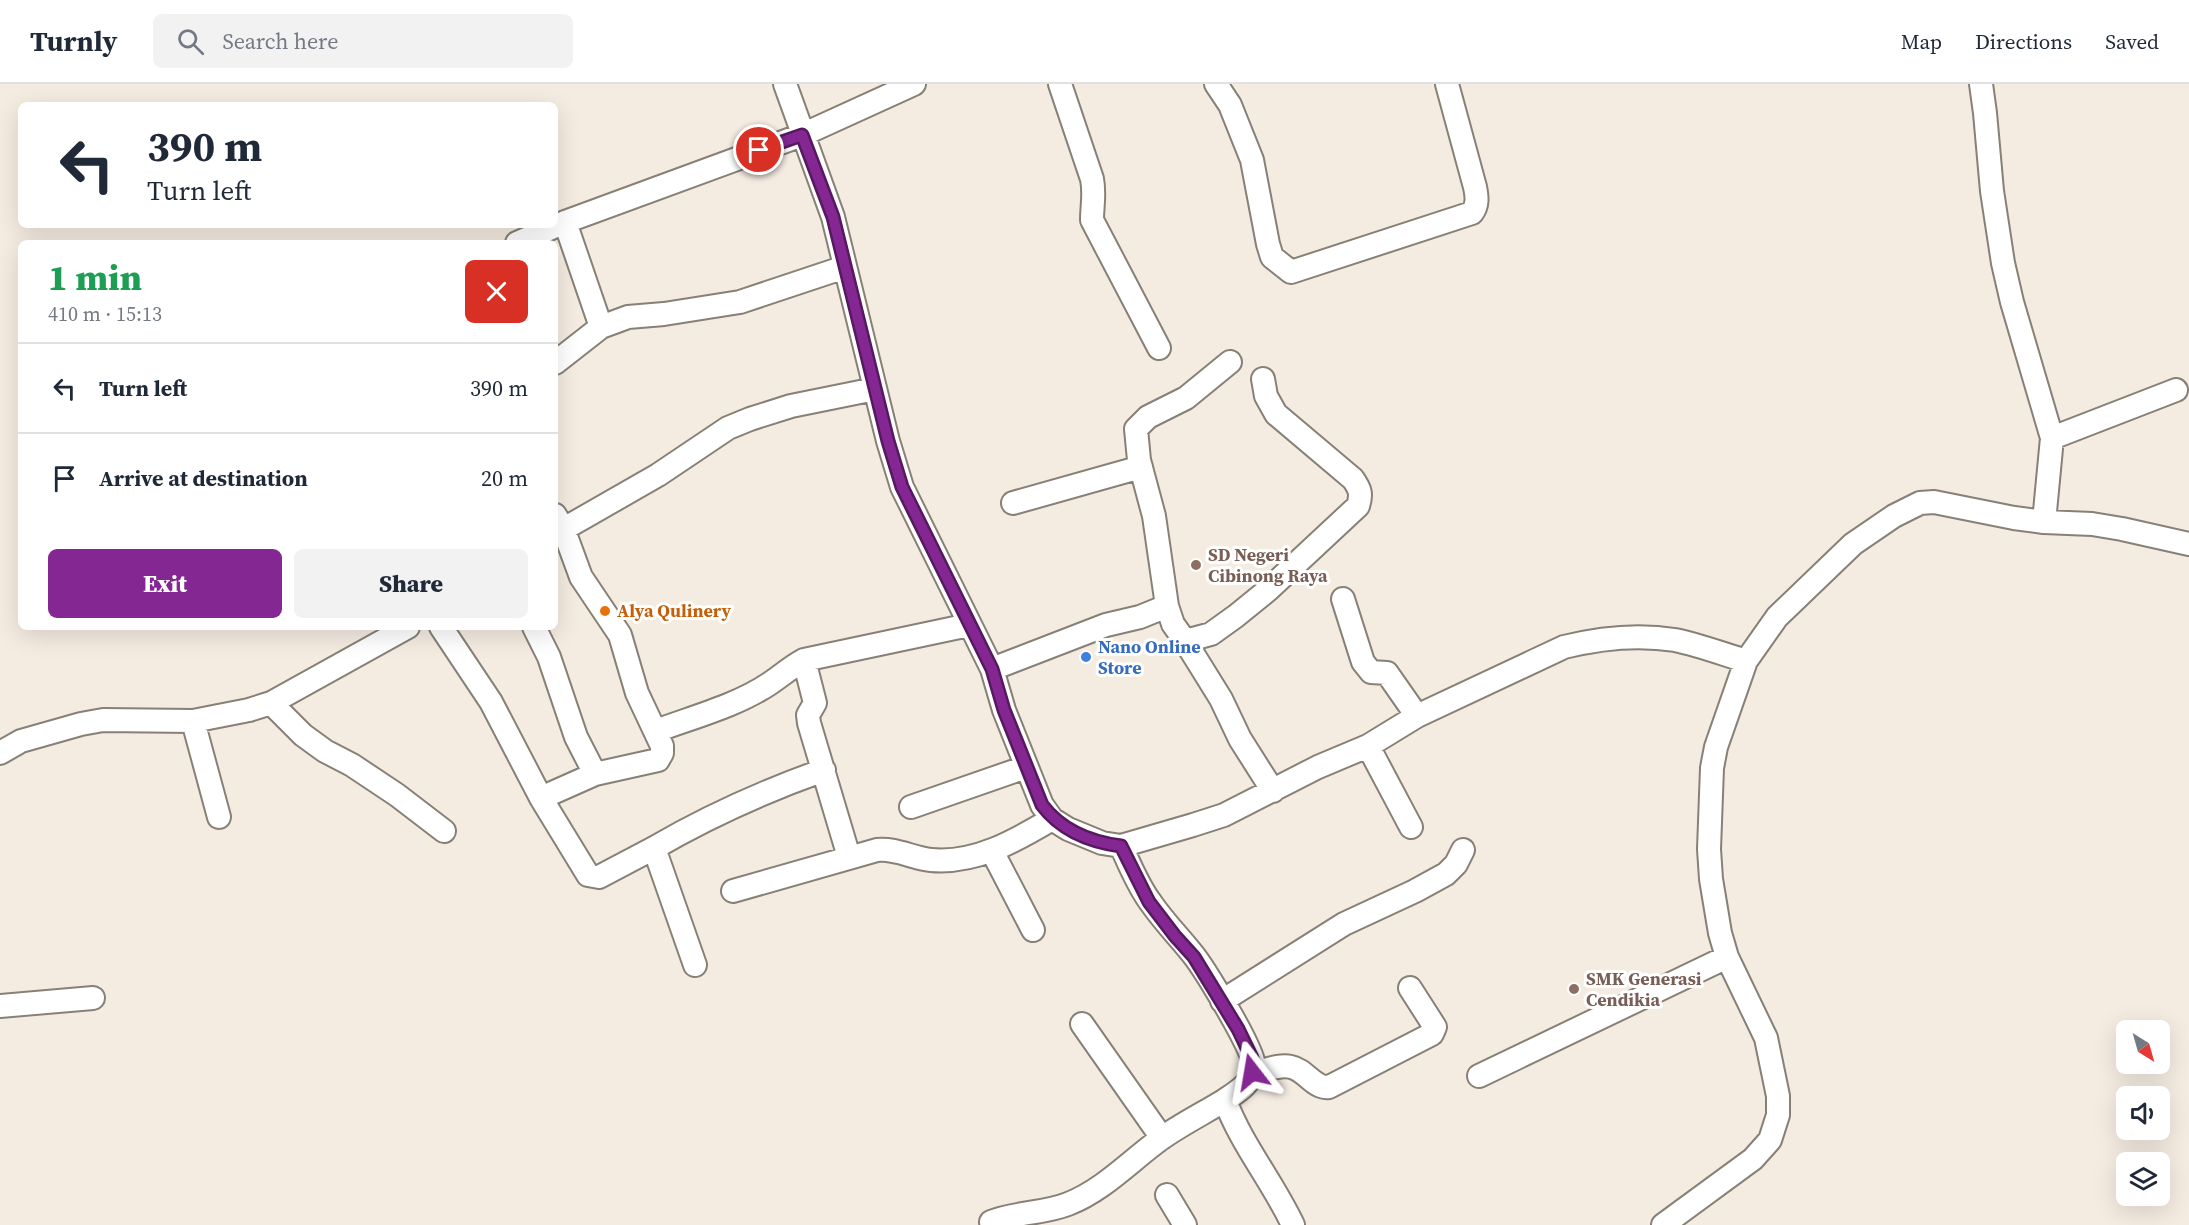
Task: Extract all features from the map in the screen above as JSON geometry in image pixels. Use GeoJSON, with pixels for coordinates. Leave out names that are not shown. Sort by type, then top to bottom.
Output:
{"type":"FeatureCollection","features":[{"type":"Feature","properties":{"kind":"street"},"geometry":{"type":"LineString","coordinates":[[785,84],[833,217],[888,441],[906,498],[992,669],[1004,710],[1042,805],[1052,819],[1068,829],[1102,843],[1121,846],[1224,815],[1318,767],[1368,746],[1417,716],[1564,647],[1590,640],[1641,637],[1675,640],[1746,661]]}},
{"type":"Feature","properties":{"kind":"street"},"geometry":{"type":"LineString","coordinates":[[558,225],[802,135],[914,84]]}},
{"type":"Feature","properties":{"kind":"street"},"geometry":{"type":"LineString","coordinates":[[1060,84],[1092,180],[1095,194],[1092,220],[1159,348]]}},
{"type":"Feature","properties":{"kind":"street"},"geometry":{"type":"LineString","coordinates":[[1216,84],[1230,105],[1252,160],[1272,258],[1291,272],[1472,213],[1476,208],[1475,187],[1447,84]]}},
{"type":"Feature","properties":{"kind":"street"},"geometry":{"type":"LineString","coordinates":[[1981,84],[1992,191],[2003,263],[2012,302],[2052,438],[2044,522]]}},
{"type":"Feature","properties":{"kind":"street"},"geometry":{"type":"LineString","coordinates":[[565,222],[601,327]]}},
{"type":"Feature","properties":{"kind":"street"},"geometry":{"type":"LineString","coordinates":[[524,240],[551,228]]}},
{"type":"Feature","properties":{"kind":"street"},"geometry":{"type":"LineString","coordinates":[[558,361],[601,327],[628,317],[664,314],[740,302],[845,267]]}},
{"type":"Feature","properties":{"kind":"street"},"geometry":{"type":"LineString","coordinates":[[1230,362],[1186,398],[1140,423],[1136,429],[1136,442],[1154,516],[1167,606],[1173,624],[1221,699],[1240,739],[1273,791]]}},
{"type":"Feature","properties":{"kind":"street"},"geometry":{"type":"LineString","coordinates":[[1185,641],[1210,634],[1252,603],[1358,506],[1361,498],[1360,489],[1353,479],[1276,414],[1266,396],[1263,379]]}},
{"type":"Feature","properties":{"kind":"street"},"geometry":{"type":"LineString","coordinates":[[542,798],[595,774],[658,760],[662,753],[662,746],[656,731],[637,693],[620,635],[581,577],[558,526],[593,514],[739,424],[791,406],[875,389]]}},
{"type":"Feature","properties":{"kind":"street"},"geometry":{"type":"LineString","coordinates":[[2052,438],[2176,390]]}},
{"type":"Feature","properties":{"kind":"street"},"geometry":{"type":"LineString","coordinates":[[1013,502],[1142,467]]}},
{"type":"Feature","properties":{"kind":"street"},"geometry":{"type":"LineString","coordinates":[[1663,1225],[1753,1160],[1770,1140],[1775,1127],[1778,1096],[1766,1038],[1727,957],[1720,933],[1711,879],[1709,849],[1710,782],[1716,747],[1746,661],[1777,617],[1853,544],[1894,516],[1934,504],[2044,522],[2092,524],[2189,544]]}},
{"type":"Feature","properties":{"kind":"street"},"geometry":{"type":"LineString","coordinates":[[1343,599],[1363,662],[1371,672],[1387,673],[1417,716]]}},
{"type":"Feature","properties":{"kind":"street"},"geometry":{"type":"LineString","coordinates":[[992,669],[1106,625],[1140,617],[1167,606]]}},
{"type":"Feature","properties":{"kind":"street"},"geometry":{"type":"LineString","coordinates":[[656,731],[770,684],[782,673],[804,660],[969,625]]}},
{"type":"Feature","properties":{"kind":"street"},"geometry":{"type":"LineString","coordinates":[[0,753],[21,741],[103,720],[193,721],[249,710],[271,703],[403,630]]}},
{"type":"Feature","properties":{"kind":"street"},"geometry":{"type":"LineString","coordinates":[[443,630],[491,702],[542,798],[588,875],[599,877],[698,823],[769,789],[824,770]]}},
{"type":"Feature","properties":{"kind":"street"},"geometry":{"type":"LineString","coordinates":[[536,630],[549,657],[576,737],[595,774]]}},
{"type":"Feature","properties":{"kind":"street"},"geometry":{"type":"LineString","coordinates":[[804,660],[815,703],[808,715],[809,723],[849,857]]}},
{"type":"Feature","properties":{"kind":"street"},"geometry":{"type":"LineString","coordinates":[[271,703],[303,735],[388,789],[444,831]]}},
{"type":"Feature","properties":{"kind":"street"},"geometry":{"type":"LineString","coordinates":[[193,721],[219,817]]}},
{"type":"Feature","properties":{"kind":"street"},"geometry":{"type":"LineString","coordinates":[[1368,746],[1412,827]]}},
{"type":"Feature","properties":{"kind":"street"},"geometry":{"type":"LineString","coordinates":[[911,807],[1026,767]]}},
{"type":"Feature","properties":{"kind":"street"},"geometry":{"type":"LineString","coordinates":[[733,891],[849,857],[886,849],[931,860],[949,860],[992,851],[1052,819]]}},
{"type":"Feature","properties":{"kind":"street"},"geometry":{"type":"LineString","coordinates":[[991,1222],[1066,1205],[1084,1196],[1121,1172],[1162,1138],[1244,1088],[1252,1072],[1254,1064],[1252,1058],[1222,1001],[1194,957],[1149,902],[1121,846]]}},
{"type":"Feature","properties":{"kind":"street"},"geometry":{"type":"LineString","coordinates":[[654,848],[695,965]]}},
{"type":"Feature","properties":{"kind":"street"},"geometry":{"type":"LineString","coordinates":[[1222,1001],[1344,924],[1446,874],[1456,864],[1462,850]]}},
{"type":"Feature","properties":{"kind":"street"},"geometry":{"type":"LineString","coordinates":[[992,851],[1033,930]]}},
{"type":"Feature","properties":{"kind":"street"},"geometry":{"type":"LineString","coordinates":[[1479,1076],[1727,957]]}},
{"type":"Feature","properties":{"kind":"street"},"geometry":{"type":"LineString","coordinates":[[1252,1072],[1291,1067],[1304,1073],[1319,1086],[1329,1087],[1432,1034],[1435,1027],[1410,988]]}},
{"type":"Feature","properties":{"kind":"street"},"geometry":{"type":"LineString","coordinates":[[0,1006],[93,998]]}},
{"type":"Feature","properties":{"kind":"street"},"geometry":{"type":"LineString","coordinates":[[1082,1024],[1162,1138]]}},
{"type":"Feature","properties":{"kind":"street"},"geometry":{"type":"LineString","coordinates":[[1225,1100],[1232,1120],[1293,1225]]}},
{"type":"Feature","properties":{"kind":"street"},"geometry":{"type":"LineString","coordinates":[[1167,1195],[1185,1225]]}},
{"type":"Feature","properties":{"kind":"place","name":"SD Negeri Cibinong Raya"},"geometry":{"type":"Point","coordinates":[1196,565]}},
{"type":"Feature","properties":{"kind":"place","name":"Alya Qulinery"},"geometry":{"type":"Point","coordinates":[605,611]}},
{"type":"Feature","properties":{"kind":"place","name":"Nano Online Store"},"geometry":{"type":"Point","coordinates":[1086,657]}},
{"type":"Feature","properties":{"kind":"place","name":"SMK Generasi Cendikia"},"geometry":{"type":"Point","coordinates":[1574,989]}},
{"type":"Feature","properties":{"kind":"route"},"geometry":{"type":"LineString","coordinates":[[759,150],[802,135],[833,217],[888,441],[902,487],[992,669],[1004,710],[1042,805],[1052,819],[1068,829],[1102,843],[1121,846],[1149,902],[1194,957],[1230,1015],[1252,1058],[1254,1064],[1252,1072]]}}]}
